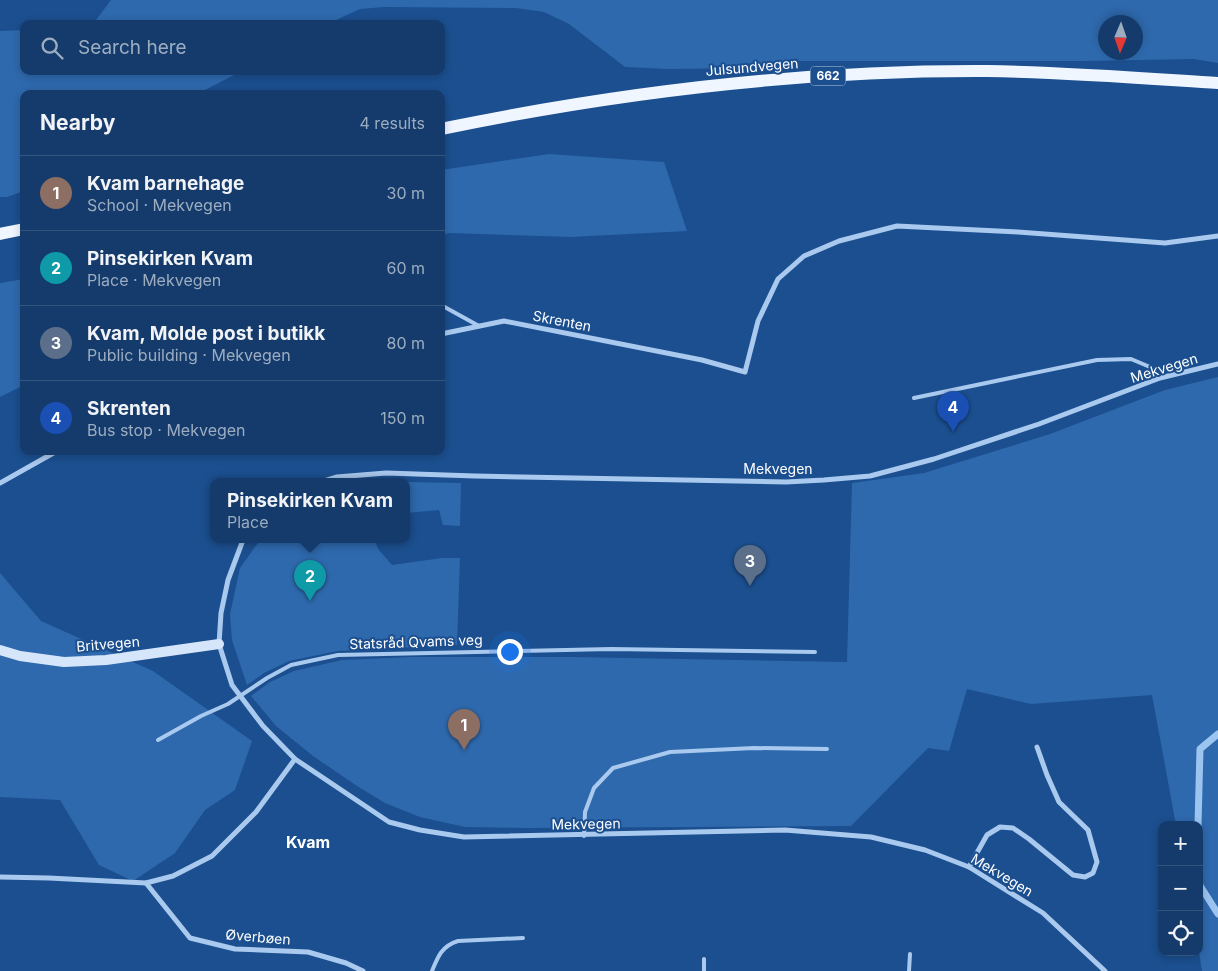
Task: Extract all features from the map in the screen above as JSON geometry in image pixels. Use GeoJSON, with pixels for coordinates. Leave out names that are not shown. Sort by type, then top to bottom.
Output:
{"type":"FeatureCollection","features":[{"type":"Feature","properties":{"kind":"main road","name":"Julsundvegen"},"geometry":{"type":"LineString","coordinates":[[445,128],[532,112],[685,88],[804,77],[986,71],[1094,74],[1218,83]]}},
{"type":"Feature","properties":{"kind":"main road"},"geometry":{"type":"LineString","coordinates":[[0,234],[20,230]]}},
{"type":"Feature","properties":{"kind":"street","name":"Skrenten"},"geometry":{"type":"LineString","coordinates":[[445,333],[504,321],[702,360],[745,372],[758,321],[778,279],[804,256],[839,241],[897,226],[1018,232],[1165,244],[1218,236]]}},
{"type":"Feature","properties":{"kind":"street","name":"Mekvegen"},"geometry":{"type":"LineString","coordinates":[[332,478],[337,476],[386,473],[786,482],[870,476],[934,459],[1039,424],[1160,378],[1218,364]]}},
{"type":"Feature","properties":{"kind":"street"},"geometry":{"type":"LineString","coordinates":[[0,483],[50,455]]}},
{"type":"Feature","properties":{"kind":"street","name":"Mekvegen"},"geometry":{"type":"LineString","coordinates":[[242,543],[228,580],[221,613],[219,644],[232,685],[263,726],[295,759],[388,822],[420,830],[464,837],[584,836],[785,830],[871,838],[925,850],[969,867],[1043,913],[1105,971]]}},
{"type":"Feature","properties":{"kind":"street","name":"Britvegen"},"geometry":{"type":"LineString","coordinates":[[0,650],[20,656],[64,662],[106,660],[219,644]]}},
{"type":"Feature","properties":{"kind":"street"},"geometry":{"type":"LineString","coordinates":[[969,867],[987,835],[1000,827],[1013,828],[1073,875],[1085,877],[1093,873],[1097,862],[1088,830],[1059,802],[1037,748]]}},
{"type":"Feature","properties":{"kind":"street"},"geometry":{"type":"LineString","coordinates":[[0,877],[146,883],[173,876],[212,856],[256,812],[295,759]]}},
{"type":"Feature","properties":{"kind":"street","name":"Øverbøen"},"geometry":{"type":"LineString","coordinates":[[146,883],[190,938],[235,949],[308,952],[346,963],[363,971]]}},
{"type":"Feature","properties":{"kind":"lane"},"geometry":{"type":"LineString","coordinates":[[445,307],[479,326]]}},
{"type":"Feature","properties":{"kind":"lane"},"geometry":{"type":"LineString","coordinates":[[914,398],[1097,360],[1131,360],[1150,367],[1160,378]]}},
{"type":"Feature","properties":{"kind":"lane","name":"Statsråd Qvams veg"},"geometry":{"type":"LineString","coordinates":[[158,740],[201,716],[228,704],[267,678],[291,665],[338,655],[612,649],[815,652]]}},
{"type":"Feature","properties":{"kind":"lane"},"geometry":{"type":"LineString","coordinates":[[584,836],[586,812],[594,788],[613,768],[670,752],[754,748],[827,749]]}},
{"type":"Feature","properties":{"kind":"lane"},"geometry":{"type":"LineString","coordinates":[[432,971],[445,947],[458,941],[523,938]]}},
{"type":"Feature","properties":{"kind":"lane"},"geometry":{"type":"LineString","coordinates":[[909,971],[910,954]]}},
{"type":"Feature","properties":{"kind":"lane"},"geometry":{"type":"LineString","coordinates":[[704,959],[704,971]]}},
{"type":"Feature","properties":{"kind":"shaded area"},"geometry":{"type":"Polygon","coordinates":[[[111,0],[1218,0],[1218,63],[1194,59],[1143,60],[1143,15],[1098,15],[1098,60],[1138,60],[796,61],[753,68],[669,69],[625,67],[569,24],[544,12],[516,8],[384,7],[360,9],[336,20],[96,20],[111,0]]]}},
{"type":"Feature","properties":{"kind":"shaded area"},"geometry":{"type":"Polygon","coordinates":[[[20,30],[20,75],[234,75],[205,90],[20,90],[20,192],[7,197],[0,197],[0,31],[20,30]]]}},
{"type":"Feature","properties":{"kind":"shaded area"},"geometry":{"type":"Polygon","coordinates":[[[549,154],[664,162],[687,231],[571,237],[445,234],[445,169],[549,154]]]}},
{"type":"Feature","properties":{"kind":"shaded area"},"geometry":{"type":"Polygon","coordinates":[[[20,280],[20,387],[0,397],[0,283],[20,280]]]}},
{"type":"Feature","properties":{"kind":"shaded area"},"geometry":{"type":"Polygon","coordinates":[[[1218,377],[1218,971],[1202,971],[1200,956],[1203,956],[1203,821],[1175,821],[1152,695],[1031,704],[967,689],[949,751],[928,748],[851,826],[528,828],[465,827],[420,817],[385,803],[313,756],[276,726],[251,696],[270,682],[294,671],[342,660],[412,657],[573,657],[847,662],[852,483],[924,473],[1050,434],[1165,390],[1218,377]]]}},
{"type":"Feature","properties":{"kind":"shaded area"},"geometry":{"type":"Polygon","coordinates":[[[410,482],[461,483],[460,526],[443,525],[439,510],[410,513],[410,482]]]}},
{"type":"Feature","properties":{"kind":"shaded area"},"geometry":{"type":"Polygon","coordinates":[[[258,543],[376,543],[378,549],[392,565],[442,558],[460,558],[457,645],[337,651],[289,661],[264,673],[247,685],[232,640],[230,614],[240,568],[258,543]]]}},
{"type":"Feature","properties":{"kind":"shaded area"},"geometry":{"type":"Polygon","coordinates":[[[0,573],[41,621],[153,671],[252,741],[235,790],[205,810],[175,853],[133,881],[99,865],[60,800],[0,797],[0,573]]]}},
{"type":"Feature","properties":{"kind":"waterway"},"geometry":{"type":"LineString","coordinates":[[1198,821],[1200,749],[1218,734]]}},
{"type":"Feature","properties":{"kind":"waterway"},"geometry":{"type":"LineString","coordinates":[[1203,890],[1218,914]]}},
{"type":"Feature","properties":{"kind":"place","name":"Skrenten"},"geometry":{"type":"Point","coordinates":[953,432]}},
{"type":"Feature","properties":{"kind":"place","name":"Kvam, Molde post i butikk"},"geometry":{"type":"Point","coordinates":[750,586]}},
{"type":"Feature","properties":{"kind":"place","name":"Pinsekirken Kvam"},"geometry":{"type":"Point","coordinates":[310,601]}},
{"type":"Feature","properties":{"kind":"place","name":"Kvam barnehage"},"geometry":{"type":"Point","coordinates":[464,750]}},
{"type":"Feature","properties":{"kind":"district","name":"Kvam"},"geometry":{"type":"Point","coordinates":[308,842]}}]}
